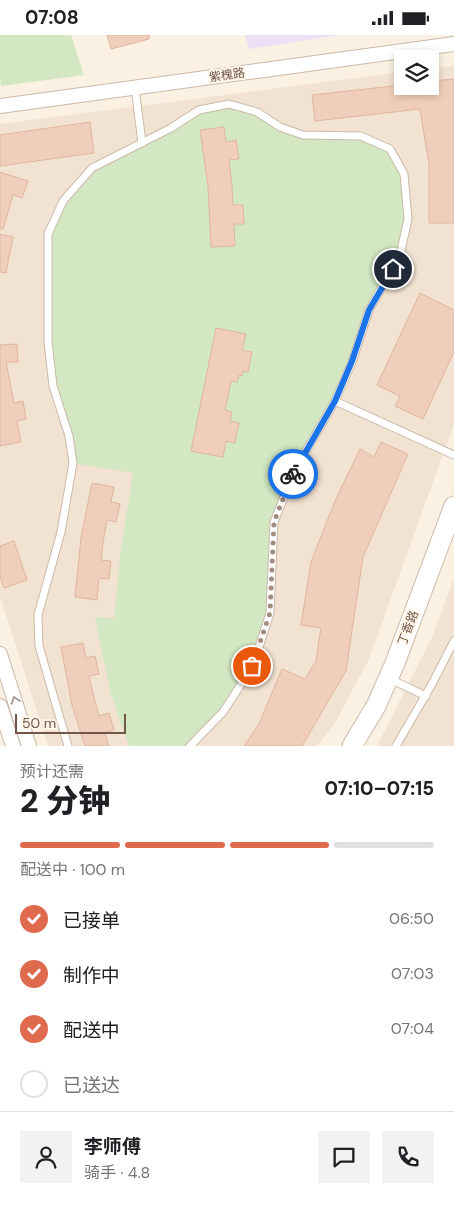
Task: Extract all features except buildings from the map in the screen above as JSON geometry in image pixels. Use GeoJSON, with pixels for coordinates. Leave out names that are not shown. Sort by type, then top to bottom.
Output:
{"type":"FeatureCollection","features":[{"type":"Feature","properties":{"kind":"street","name":"紫槐路"},"geometry":{"type":"LineString","coordinates":[[0,106],[454,44]]}},
{"type":"Feature","properties":{"kind":"street","name":"丁香路"},"geometry":{"type":"LineString","coordinates":[[352,746],[376,706],[395,663],[454,506]]}},
{"type":"Feature","properties":{"kind":"street"},"geometry":{"type":"LineString","coordinates":[[0,654],[29,746]]}},
{"type":"Feature","properties":{"kind":"street"},"geometry":{"type":"LineString","coordinates":[[0,706],[13,746]]}},
{"type":"Feature","properties":{"kind":"lane"},"geometry":{"type":"LineString","coordinates":[[135,87],[142,143]]}},
{"type":"Feature","properties":{"kind":"lane"},"geometry":{"type":"LineString","coordinates":[[68,746],[39,646],[38,615],[61,532],[73,463],[69,436],[53,386],[48,342],[48,234],[63,201],[92,168],[171,128],[199,110],[229,104],[257,112],[280,127],[303,135],[361,135],[390,149],[404,174],[408,219],[400,255],[369,310],[352,361],[335,401],[294,472],[274,522],[270,613],[252,666],[223,711],[190,746]]}},
{"type":"Feature","properties":{"kind":"lane"},"geometry":{"type":"LineString","coordinates":[[335,401],[454,455]]}},
{"type":"Feature","properties":{"kind":"lane"},"geometry":{"type":"LineString","coordinates":[[396,746],[426,696],[454,641]]}},
{"type":"Feature","properties":{"kind":"lane"},"geometry":{"type":"LineString","coordinates":[[388,678],[426,696]]}},
{"type":"Feature","properties":{"kind":"shaded area"},"geometry":{"type":"Polygon","coordinates":[[[245,35],[339,35],[249,49],[245,35]]]}},
{"type":"Feature","properties":{"kind":"shaded area"},"geometry":{"type":"Polygon","coordinates":[[[454,66],[454,424],[369,659],[335,723],[317,746],[48,746],[0,596],[0,124],[394,73],[394,95],[439,95],[439,67],[454,66]]]}},
{"type":"Feature","properties":{"kind":"shaded area"},"geometry":{"type":"Polygon","coordinates":[[[454,578],[454,746],[377,746],[432,637],[454,578]]]}},
{"type":"Feature","properties":{"kind":"green space"},"geometry":{"type":"Polygon","coordinates":[[[0,35],[71,35],[84,75],[1,86],[0,35]]]}},
{"type":"Feature","properties":{"kind":"green space"},"geometry":{"type":"Polygon","coordinates":[[[229,104],[303,135],[361,136],[390,149],[404,174],[408,219],[400,255],[369,310],[352,362],[294,472],[274,522],[270,613],[253,666],[223,712],[190,746],[129,746],[111,695],[95,617],[114,618],[121,549],[133,473],[73,463],[53,386],[48,342],[48,234],[63,201],[92,168],[199,110],[229,104]]]}},
{"type":"Feature","properties":{"kind":"way so far"},"geometry":{"type":"LineString","coordinates":[[252,666],[270,613],[274,522],[293,474]]}},
{"type":"Feature","properties":{"kind":"route"},"geometry":{"type":"LineString","coordinates":[[293,474],[335,401],[352,361],[369,310],[393,269]]}}]}
